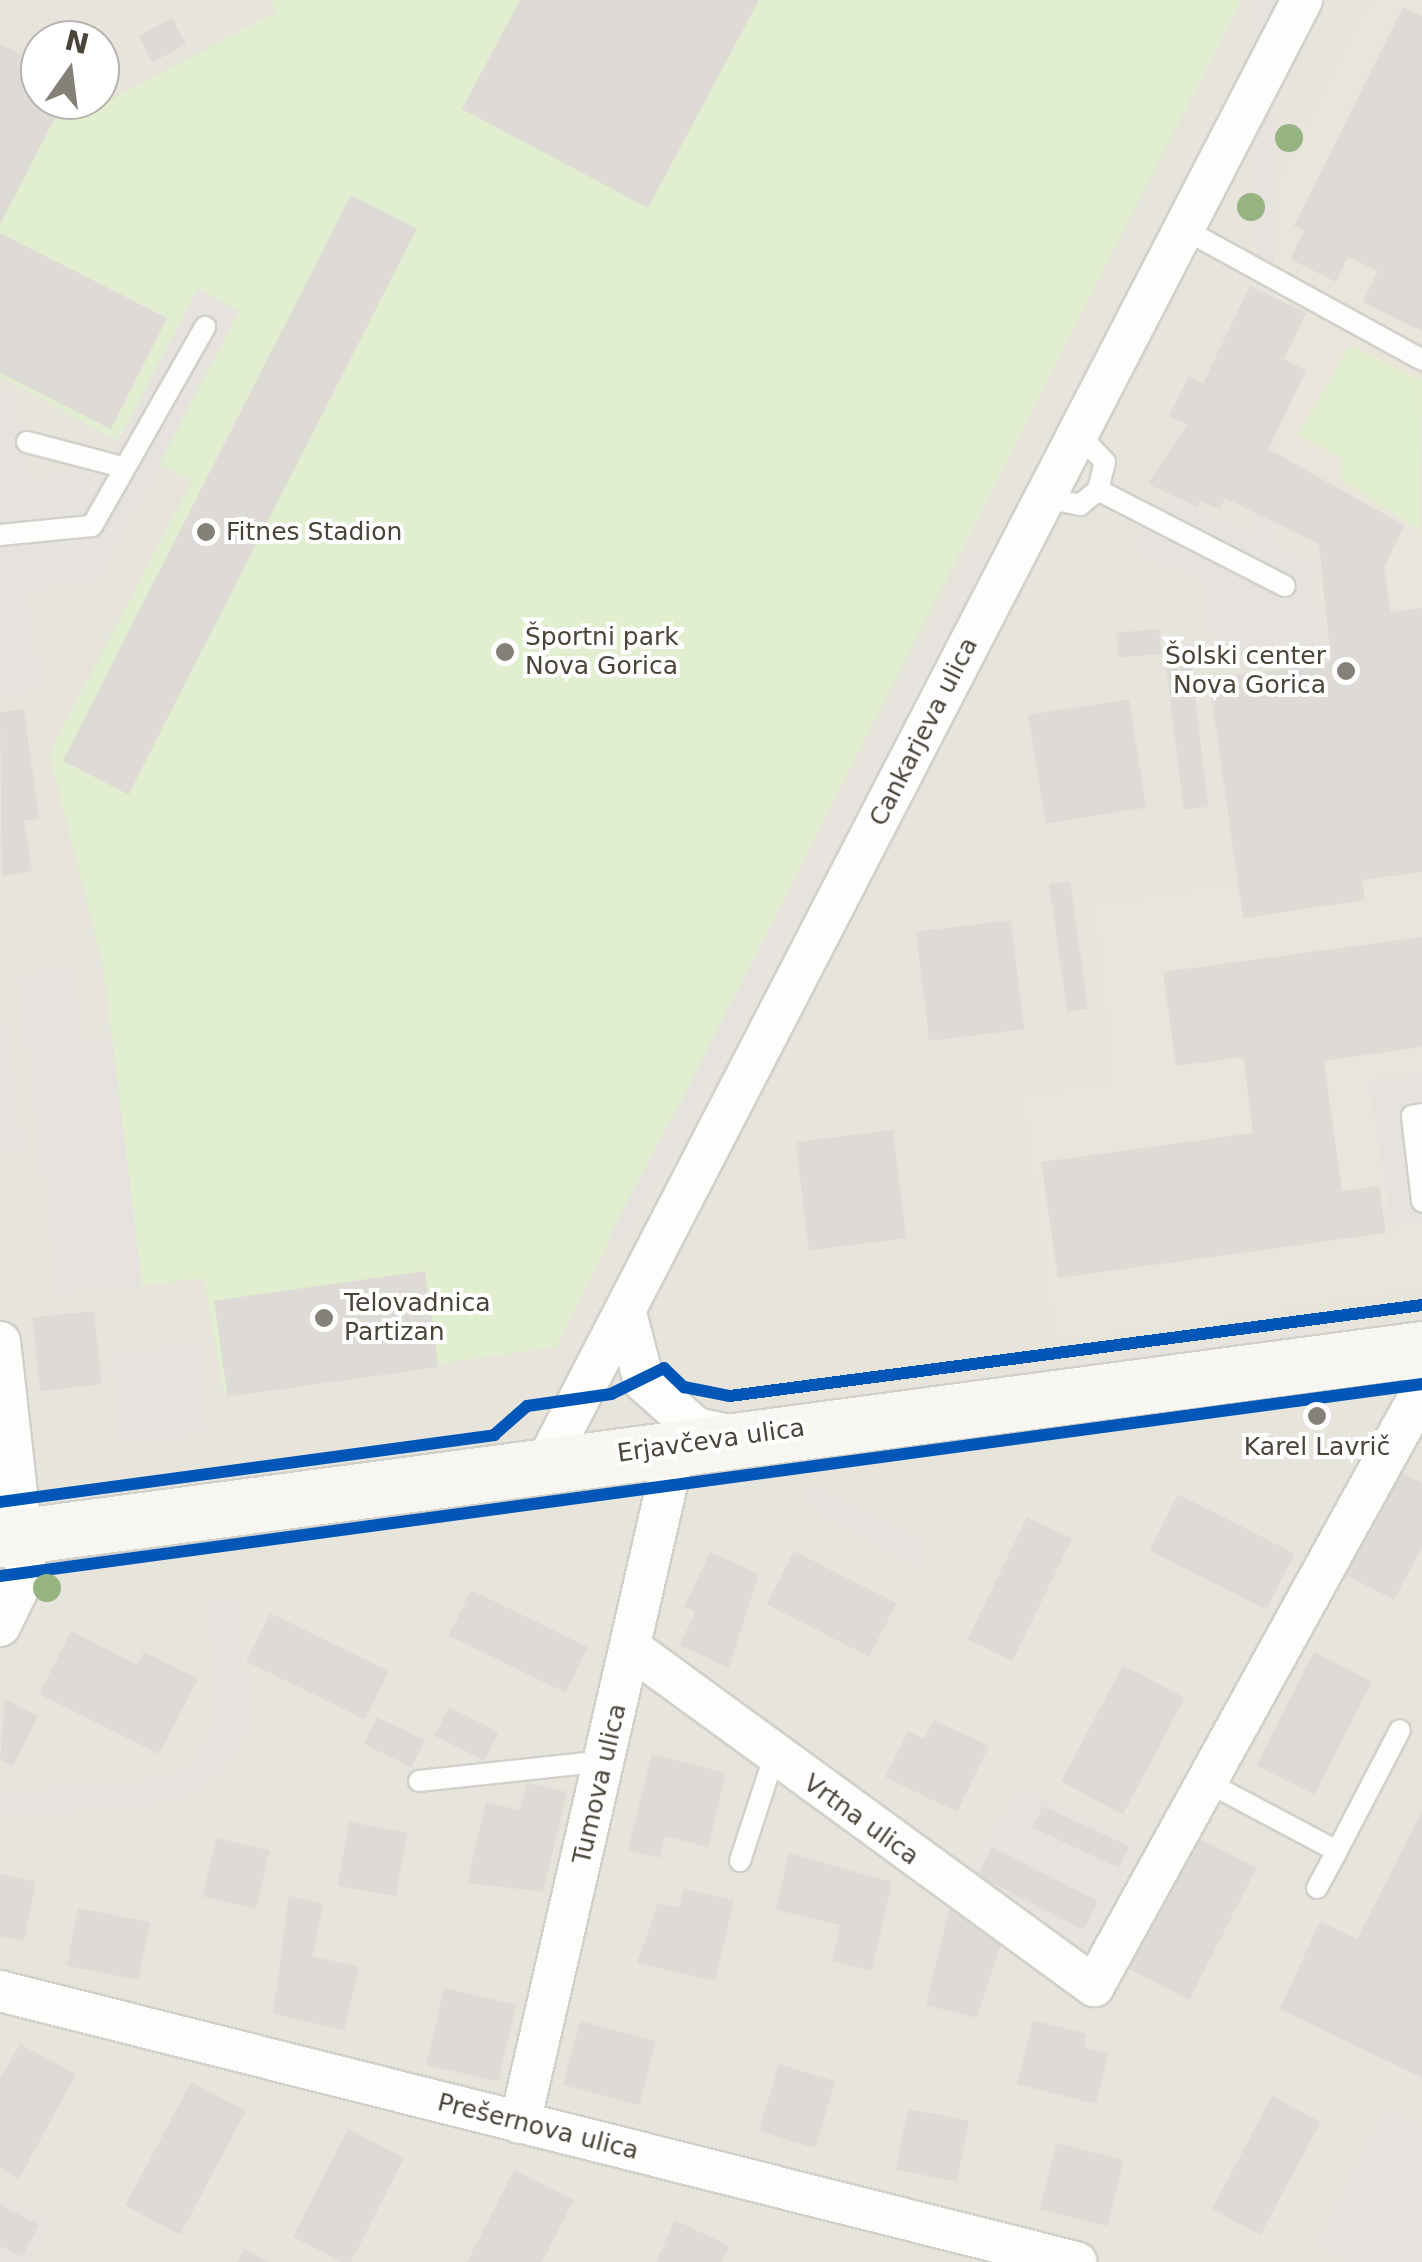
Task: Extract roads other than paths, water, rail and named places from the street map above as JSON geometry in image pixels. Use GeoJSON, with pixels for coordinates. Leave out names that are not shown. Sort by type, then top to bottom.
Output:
{"type":"FeatureCollection","features":[{"type":"Feature","properties":{"kind":"main road","name":"Erjavčeva ulica"},"geometry":{"type":"LineString","coordinates":[[12,1538],[676,1445],[1422,1349]]}},
{"type":"Feature","properties":{"kind":"street","name":"Cankarjeva ulica"},"geometry":{"type":"LineString","coordinates":[[546,1463],[1302,0]]}},
{"type":"Feature","properties":{"kind":"street"},"geometry":{"type":"LineString","coordinates":[[626,1312],[644,1382],[696,1428],[739,1437]]}},
{"type":"Feature","properties":{"kind":"street"},"geometry":{"type":"LineString","coordinates":[[0,1342],[12,1538],[26,1573],[0,1626]]}},
{"type":"Feature","properties":{"kind":"street"},"geometry":{"type":"LineString","coordinates":[[1206,1782],[1422,1390]]}},
{"type":"Feature","properties":{"kind":"street","name":"Tumova ulica"},"geometry":{"type":"LineString","coordinates":[[520,2123],[632,1650],[676,1445]]}},
{"type":"Feature","properties":{"kind":"street","name":"Vrtna ulica"},"geometry":{"type":"LineString","coordinates":[[632,1650],[774,1757],[1094,1986],[1206,1782]]}},
{"type":"Feature","properties":{"kind":"street","name":"Prešernova ulica"},"geometry":{"type":"LineString","coordinates":[[0,1991],[1076,2262]]}},
{"type":"Feature","properties":{"kind":"lane"},"geometry":{"type":"LineString","coordinates":[[1184,229],[1422,360]]}},
{"type":"Feature","properties":{"kind":"lane"},"geometry":{"type":"LineString","coordinates":[[0,535],[92,526],[205,327]]}},
{"type":"Feature","properties":{"kind":"lane"},"geometry":{"type":"LineString","coordinates":[[1045,498],[1080,505],[1098,490],[1105,462],[1078,433]]}},
{"type":"Feature","properties":{"kind":"lane"},"geometry":{"type":"LineString","coordinates":[[27,442],[122,468]]}},
{"type":"Feature","properties":{"kind":"lane"},"geometry":{"type":"LineString","coordinates":[[1098,490],[1286,586]]}},
{"type":"Feature","properties":{"kind":"lane"},"geometry":{"type":"LineString","coordinates":[[1422,1114],[1412,1116],[1422,1200]]}},
{"type":"Feature","properties":{"kind":"lane"},"geometry":{"type":"LineString","coordinates":[[1317,1888],[1400,1730]]}},
{"type":"Feature","properties":{"kind":"lane"},"geometry":{"type":"LineString","coordinates":[[740,1861],[774,1757]]}},
{"type":"Feature","properties":{"kind":"lane"},"geometry":{"type":"LineString","coordinates":[[419,1781],[605,1761]]}},
{"type":"Feature","properties":{"kind":"lane"},"geometry":{"type":"LineString","coordinates":[[1206,1782],[1337,1851]]}},
{"type":"Feature","properties":{"kind":"place","name":"Fitnes Stadion"},"geometry":{"type":"Point","coordinates":[206,532]}},
{"type":"Feature","properties":{"kind":"place","name":"Športni park Nova Gorica"},"geometry":{"type":"Point","coordinates":[505,652]}},
{"type":"Feature","properties":{"kind":"place","name":"Šolski center Nova Gorica"},"geometry":{"type":"Point","coordinates":[1346,671]}},
{"type":"Feature","properties":{"kind":"place","name":"Telovadnica Partizan"},"geometry":{"type":"Point","coordinates":[324,1318]}},
{"type":"Feature","properties":{"kind":"place","name":"Karel Lavrič"},"geometry":{"type":"Point","coordinates":[1317,1416]}}]}
